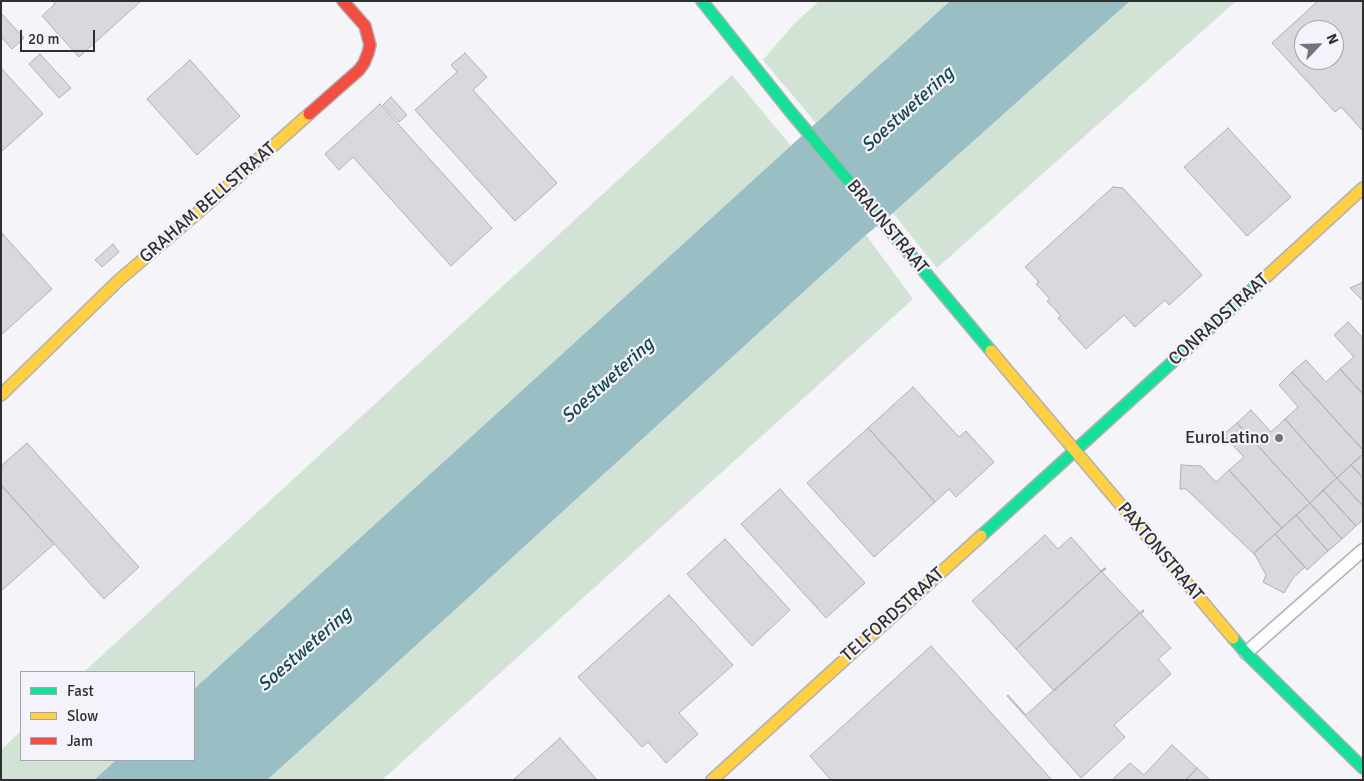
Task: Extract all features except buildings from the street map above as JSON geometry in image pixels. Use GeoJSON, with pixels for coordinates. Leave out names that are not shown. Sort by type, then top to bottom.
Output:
{"type":"FeatureCollection","features":[{"type":"Feature","properties":{"kind":"street","name":"GRAHAM BELLSTRAAT"},"geometry":{"type":"LineString","coordinates":[[1,395],[119,280],[202,210],[359,70],[364,63],[370,45],[368,34],[365,26],[343,1]]}},
{"type":"Feature","properties":{"kind":"street","name":"BRAUNSTRAAT"},"geometry":{"type":"LineString","coordinates":[[702,1],[789,110],[1074,451]]}},
{"type":"Feature","properties":{"kind":"street","name":"CONRADSTRAAT"},"geometry":{"type":"LineString","coordinates":[[1074,451],[1363,188]]}},
{"type":"Feature","properties":{"kind":"street","name":"PAXTONSTRAAT"},"geometry":{"type":"LineString","coordinates":[[1074,451],[1246,653],[1363,768]]}},
{"type":"Feature","properties":{"kind":"street","name":"TELFORDSTRAAT"},"geometry":{"type":"LineString","coordinates":[[712,780],[1074,451]]}},
{"type":"Feature","properties":{"kind":"lane"},"geometry":{"type":"LineString","coordinates":[[1246,653],[1363,550]]}},
{"type":"Feature","properties":{"kind":"green space"},"geometry":{"type":"Polygon","coordinates":[[[819,1],[950,1],[816,123],[763,60],[794,24],[819,1]]]}},
{"type":"Feature","properties":{"kind":"green space"},"geometry":{"type":"Polygon","coordinates":[[[1130,1],[1236,1],[937,268],[893,213],[1130,1]]]}},
{"type":"Feature","properties":{"kind":"green space"},"geometry":{"type":"Polygon","coordinates":[[[732,75],[791,146],[195,688],[195,671],[85,671],[732,75]]]}},
{"type":"Feature","properties":{"kind":"green space"},"geometry":{"type":"Polygon","coordinates":[[[866,235],[913,299],[382,780],[267,780],[356,700],[866,235]]]}},
{"type":"Feature","properties":{"kind":"green space"},"geometry":{"type":"Polygon","coordinates":[[[20,732],[20,761],[115,761],[94,780],[1,780],[1,750],[20,732]]]}},
{"type":"Feature","properties":{"kind":"water","name":"Soestwetering"},"geometry":{"type":"Polygon","coordinates":[[[950,1],[1130,1],[866,235],[267,780],[94,780],[115,761],[195,761],[195,688],[950,1]]]}},
{"type":"Feature","properties":{"kind":"traffic: fast"},"geometry":{"type":"LineString","coordinates":[[702,1],[789,110],[991,351]]}},
{"type":"Feature","properties":{"kind":"traffic: fast"},"geometry":{"type":"LineString","coordinates":[[981,536],[1267,276]]}},
{"type":"Feature","properties":{"kind":"traffic: fast"},"geometry":{"type":"LineString","coordinates":[[1233,638],[1363,768]]}},
{"type":"Feature","properties":{"kind":"traffic: slow"},"geometry":{"type":"LineString","coordinates":[[1,395],[119,280],[309,114]]}},
{"type":"Feature","properties":{"kind":"traffic: slow"},"geometry":{"type":"LineString","coordinates":[[1267,276],[1363,188]]}},
{"type":"Feature","properties":{"kind":"traffic: slow"},"geometry":{"type":"LineString","coordinates":[[991,351],[1233,638]]}},
{"type":"Feature","properties":{"kind":"traffic: slow"},"geometry":{"type":"LineString","coordinates":[[712,780],[981,536]]}},
{"type":"Feature","properties":{"kind":"traffic: jam"},"geometry":{"type":"LineString","coordinates":[[309,114],[359,70],[368,53],[370,45],[365,26],[343,1]]}},
{"type":"Feature","properties":{"kind":"place","name":"EuroLatino"},"geometry":{"type":"Point","coordinates":[1279,438]}}]}
